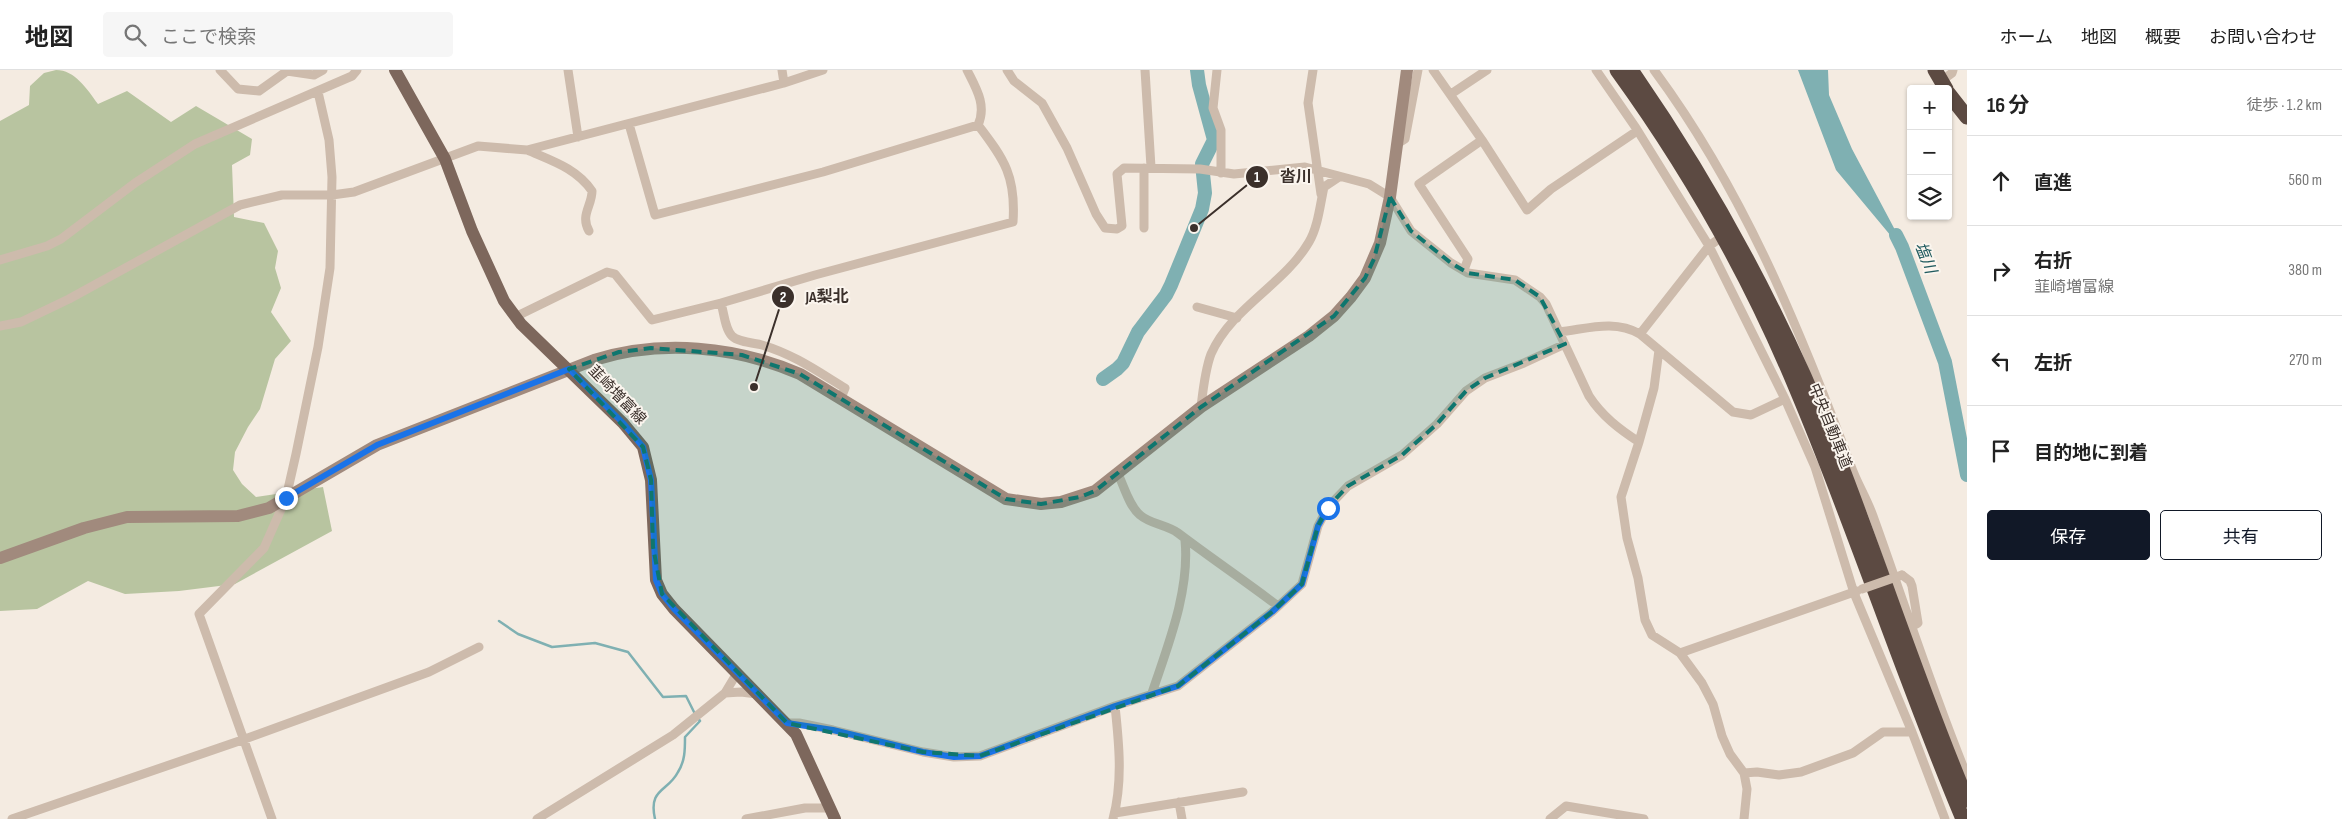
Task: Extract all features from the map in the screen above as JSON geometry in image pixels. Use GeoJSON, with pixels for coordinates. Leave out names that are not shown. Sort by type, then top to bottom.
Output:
{"type":"FeatureCollection","features":[{"type":"Feature","properties":{"kind":"highway","name":"中央自動車道"},"geometry":{"type":"LineString","coordinates":[[1617,70],[1698,196],[1776,343],[1823,454],[1962,819]]}},
{"type":"Feature","properties":{"kind":"highway","name":"中央自動車道"},"geometry":{"type":"LineString","coordinates":[[1631,70],[1663,117],[1729,226],[1791,349],[1834,448],[1967,800]]}},
{"type":"Feature","properties":{"kind":"highway"},"geometry":{"type":"LineString","coordinates":[[1942,83],[1967,117]]}},
{"type":"Feature","properties":{"kind":"main road","name":"韮崎増富線"},"geometry":{"type":"LineString","coordinates":[[395,70],[445,159],[489,271],[504,302],[515,317],[629,428],[643,447],[651,480],[656,580],[662,594],[674,609],[796,734],[832,813]]}},
{"type":"Feature","properties":{"kind":"street"},"geometry":{"type":"LineString","coordinates":[[220,70],[238,89],[259,91],[287,71],[314,75],[323,70]]}},
{"type":"Feature","properties":{"kind":"street"},"geometry":{"type":"LineString","coordinates":[[568,70],[578,137]]}},
{"type":"Feature","properties":{"kind":"street"},"geometry":{"type":"LineString","coordinates":[[782,70],[784,82]]}},
{"type":"Feature","properties":{"kind":"street"},"geometry":{"type":"LineString","coordinates":[[527,150],[784,82],[822,70]]}},
{"type":"Feature","properties":{"kind":"street"},"geometry":{"type":"LineString","coordinates":[[629,124],[655,215],[823,172],[978,125],[982,116],[982,104],[967,70]]}},
{"type":"Feature","properties":{"kind":"street"},"geometry":{"type":"LineString","coordinates":[[1008,70],[1014,81],[1042,104],[1067,148],[1096,214],[1105,228],[1116,229],[1122,226],[1117,174],[1124,168],[1203,170],[1234,174],[1305,167],[1369,184],[1390,197],[1412,231],[1451,263],[1468,273],[1515,280],[1546,304],[1589,396],[1598,409],[1613,424],[1639,442]]}},
{"type":"Feature","properties":{"kind":"street"},"geometry":{"type":"LineString","coordinates":[[1144,228],[1147,168],[1145,70]]}},
{"type":"Feature","properties":{"kind":"street"},"geometry":{"type":"LineString","coordinates":[[1216,70],[1213,108],[1221,130],[1221,173]]}},
{"type":"Feature","properties":{"kind":"street"},"geometry":{"type":"LineString","coordinates":[[1313,70],[1308,103],[1321,199]]}},
{"type":"Feature","properties":{"kind":"street"},"geometry":{"type":"LineString","coordinates":[[0,558],[84,528],[127,517],[238,516],[269,508],[377,445],[569,369],[618,352],[670,347],[742,355],[777,364],[800,374],[1006,499],[1041,504],[1061,502],[1094,491],[1201,407],[1309,336],[1334,316],[1351,297],[1365,278],[1376,253],[1390,197],[1407,70]]}},
{"type":"Feature","properties":{"kind":"street"},"geometry":{"type":"LineString","coordinates":[[1397,144],[1405,139],[1418,70]]}},
{"type":"Feature","properties":{"kind":"street"},"geometry":{"type":"LineString","coordinates":[[1433,70],[1482,140],[1527,210],[1551,189],[1637,131]]}},
{"type":"Feature","properties":{"kind":"street"},"geometry":{"type":"LineString","coordinates":[[1451,94],[1487,70]]}},
{"type":"Feature","properties":{"kind":"street"},"geometry":{"type":"LineString","coordinates":[[1596,70],[1713,244],[1785,398],[1815,467],[1858,591],[1945,819]]}},
{"type":"Feature","properties":{"kind":"street"},"geometry":{"type":"LineString","coordinates":[[1654,70],[1684,111],[1713,156],[1768,262],[1831,411],[1852,469],[1872,513],[1911,627],[1967,776]]}},
{"type":"Feature","properties":{"kind":"street"},"geometry":{"type":"LineString","coordinates":[[1942,83],[1953,70]]}},
{"type":"Feature","properties":{"kind":"street"},"geometry":{"type":"LineString","coordinates":[[0,260],[47,246],[61,239],[135,182],[195,144],[318,92],[354,72]]}},
{"type":"Feature","properties":{"kind":"street"},"geometry":{"type":"LineString","coordinates":[[272,819],[199,614],[264,548],[286,498],[327,300],[330,268],[332,195],[329,140],[318,92]]}},
{"type":"Feature","properties":{"kind":"street"},"geometry":{"type":"LineString","coordinates":[[515,317],[607,272],[615,274],[652,320],[721,303],[815,275],[1013,222],[1014,204],[1008,171],[1000,154],[978,125]]}},
{"type":"Feature","properties":{"kind":"street"},"geometry":{"type":"LineString","coordinates":[[1464,270],[1468,259],[1419,184],[1482,140]]}},
{"type":"Feature","properties":{"kind":"street"},"geometry":{"type":"LineString","coordinates":[[0,326],[20,322],[69,299],[240,205],[282,195],[332,195],[354,192],[478,146],[527,150],[578,174],[592,191],[586,211],[585,224],[589,231]]}},
{"type":"Feature","properties":{"kind":"street"},"geometry":{"type":"LineString","coordinates":[[1201,407],[1211,355],[1237,318],[1296,262],[1312,236],[1324,187],[1340,176]]}},
{"type":"Feature","properties":{"kind":"street"},"geometry":{"type":"LineString","coordinates":[[1739,228],[1748,222]]}},
{"type":"Feature","properties":{"kind":"street"},"geometry":{"type":"LineString","coordinates":[[1640,334],[1713,244]]}},
{"type":"Feature","properties":{"kind":"street"},"geometry":{"type":"LineString","coordinates":[[721,303],[728,331],[733,338],[798,358],[845,388],[841,398]]}},
{"type":"Feature","properties":{"kind":"street"},"geometry":{"type":"LineString","coordinates":[[1198,307],[1237,318]]}},
{"type":"Feature","properties":{"kind":"street"},"geometry":{"type":"LineString","coordinates":[[1559,332],[1610,324],[1630,328],[1640,334],[1733,412],[1752,415],[1785,398]]}},
{"type":"Feature","properties":{"kind":"street"},"geometry":{"type":"LineString","coordinates":[[787,723],[820,728],[923,752],[954,757],[980,756],[1115,706],[1178,686],[1278,606],[1302,584],[1318,526],[1328,508],[1348,486],[1402,455],[1438,424],[1466,391],[1484,378],[1524,363],[1565,344]]}},
{"type":"Feature","properties":{"kind":"street"},"geometry":{"type":"LineString","coordinates":[[1659,350],[1654,388],[1621,497],[1626,538],[1638,578],[1645,620],[1652,635],[1680,653],[1702,683],[1713,704],[1722,736],[1730,754],[1744,773],[1746,789],[1744,819]]}},
{"type":"Feature","properties":{"kind":"street"},"geometry":{"type":"LineString","coordinates":[[1118,474],[1132,504],[1140,515],[1170,529],[1232,571],[1278,606]]}},
{"type":"Feature","properties":{"kind":"street"},"geometry":{"type":"LineString","coordinates":[[1152,693],[1179,604],[1185,576],[1185,540]]}},
{"type":"Feature","properties":{"kind":"street"},"geometry":{"type":"LineString","coordinates":[[1680,653],[1902,575],[1910,581],[1912,586],[1918,623],[1911,627]]}},
{"type":"Feature","properties":{"kind":"street"},"geometry":{"type":"LineString","coordinates":[[12,819],[245,739],[429,672],[479,647]]}},
{"type":"Feature","properties":{"kind":"street"},"geometry":{"type":"LineString","coordinates":[[537,819],[674,735],[725,693],[738,674]]}},
{"type":"Feature","properties":{"kind":"street"},"geometry":{"type":"LineString","coordinates":[[725,693],[757,694]]}},
{"type":"Feature","properties":{"kind":"street"},"geometry":{"type":"LineString","coordinates":[[1115,706],[1119,770],[1114,816],[1179,802],[1243,792]]}},
{"type":"Feature","properties":{"kind":"street"},"geometry":{"type":"LineString","coordinates":[[1744,773],[1757,772],[1780,775],[1801,772],[1853,753],[1883,732],[1912,732]]}},
{"type":"Feature","properties":{"kind":"street"},"geometry":{"type":"LineString","coordinates":[[1179,802],[1182,819]]}},
{"type":"Feature","properties":{"kind":"street"},"geometry":{"type":"LineString","coordinates":[[1550,819],[1566,806],[1644,819]]}},
{"type":"Feature","properties":{"kind":"street"},"geometry":{"type":"LineString","coordinates":[[746,819],[805,808],[832,813]]}},
{"type":"Feature","properties":{"kind":"highlighted area"},"geometry":{"type":"Polygon","coordinates":[[[1390,197],[1411,231],[1451,263],[1468,273],[1515,280],[1540,297],[1565,344],[1485,378],[1466,391],[1437,424],[1402,455],[1348,486],[1328,507],[1318,526],[1302,584],[1272,612],[1178,686],[980,756],[923,752],[787,723],[662,594],[653,547],[651,480],[643,447],[569,369],[619,352],[651,348],[742,355],[800,374],[1006,499],[1041,504],[1080,497],[1095,491],[1201,407],[1334,316],[1365,278],[1374,259],[1390,197]]]}},
{"type":"Feature","properties":{"kind":"green space"},"geometry":{"type":"Polygon","coordinates":[[[56,70],[69,73],[80,81],[98,104],[127,91],[171,122],[196,106],[252,139],[250,155],[232,165],[234,217],[264,223],[278,251],[275,268],[281,288],[271,312],[291,341],[275,359],[260,409],[235,452],[233,470],[242,484],[256,497],[323,487],[332,531],[235,584],[179,591],[125,594],[88,581],[37,609],[0,611],[0,121],[29,105],[30,86],[44,73],[56,70]]]}},
{"type":"Feature","properties":{"kind":"water"},"geometry":{"type":"Polygon","coordinates":[[[1798,70],[1828,70],[1829,95],[1852,149],[1911,260],[1836,170],[1798,70]]]}},
{"type":"Feature","properties":{"kind":"waterway"},"geometry":{"type":"LineString","coordinates":[[1103,379],[1123,363],[1138,332],[1166,295],[1202,209],[1205,193],[1202,164],[1214,140],[1199,85],[1197,70]]}},
{"type":"Feature","properties":{"kind":"waterway","name":"塩川"},"geometry":{"type":"LineString","coordinates":[[1896,235],[1945,362],[1967,475]]}},
{"type":"Feature","properties":{"kind":"waterway"},"geometry":{"type":"LineString","coordinates":[[499,621],[518,634],[552,647],[595,643],[628,652],[663,697],[686,696],[695,714]]}},
{"type":"Feature","properties":{"kind":"waterway"},"geometry":{"type":"LineString","coordinates":[[655,819],[654,801],[680,768],[684,755],[685,737],[700,721],[698,718]]}},
{"type":"Feature","properties":{"kind":"place","name":"沓川"},"geometry":{"type":"Point","coordinates":[1194,228]}},
{"type":"Feature","properties":{"kind":"place","name":"JA梨北"},"geometry":{"type":"Point","coordinates":[754,387]}},
{"type":"Feature","properties":{"kind":"route"},"geometry":{"type":"LineString","coordinates":[[286,498],[377,445],[569,369],[634,434],[643,447],[651,480],[656,580],[662,594],[674,609],[753,690],[787,723],[833,730],[923,752],[954,757],[980,756],[1115,706],[1178,686],[1272,612],[1302,584],[1308,568],[1318,526],[1328,508]]}}]}
